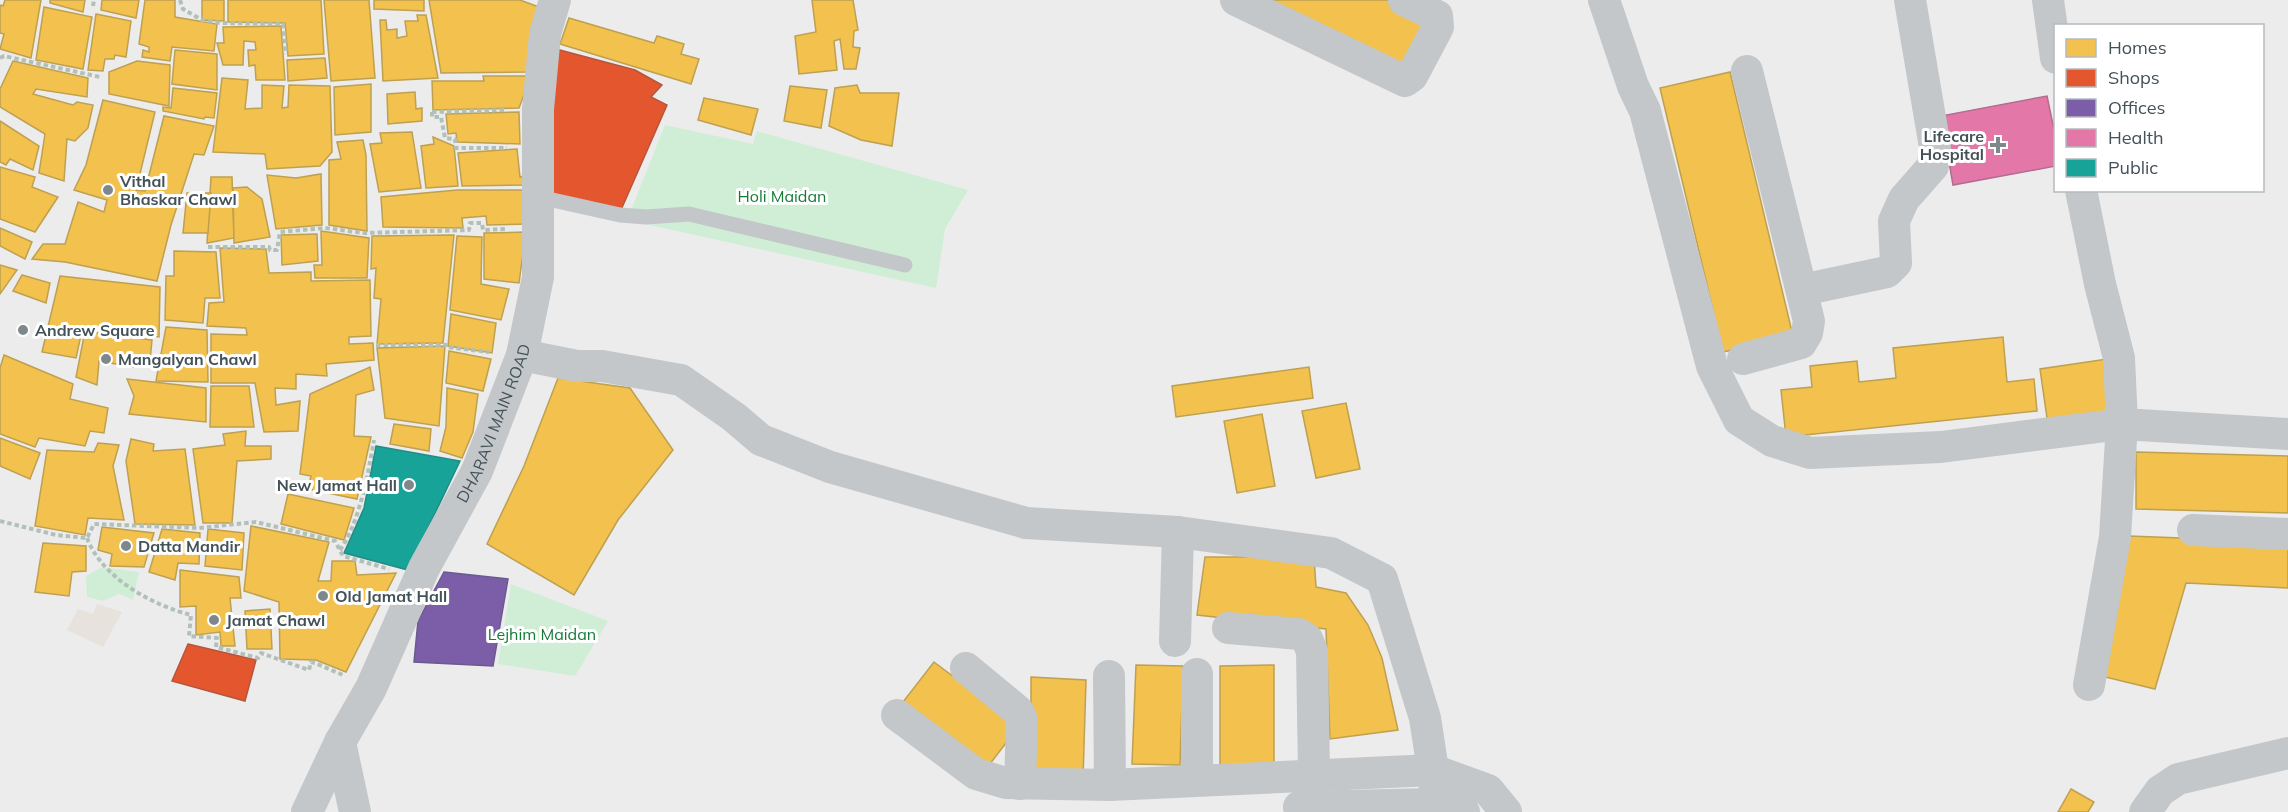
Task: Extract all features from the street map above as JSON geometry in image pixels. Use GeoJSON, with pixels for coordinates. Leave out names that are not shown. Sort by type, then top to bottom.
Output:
{"type":"FeatureCollection","features":[{"type":"Feature","properties":{"kind":"street","name":"DHARAVI MAIN ROAD"},"geometry":{"type":"LineString","coordinates":[[307,812],[340,742],[371,688],[421,577],[477,471],[522,356],[538,277],[538,109],[546,34],[555,0]]}},
{"type":"Feature","properties":{"kind":"street"},"geometry":{"type":"LineString","coordinates":[[1236,0],[1405,81],[1412,76],[1439,21],[1437,16],[1404,0]]}},
{"type":"Feature","properties":{"kind":"street"},"geometry":{"type":"LineString","coordinates":[[1604,0],[1633,86],[1646,111],[1712,366],[1739,420],[1772,441],[1810,453],[1941,447],[2122,424],[2288,434]]}},
{"type":"Feature","properties":{"kind":"street"},"geometry":{"type":"LineString","coordinates":[[1802,290],[1887,272],[1896,263],[1894,220],[1904,199],[1933,166],[1935,147],[1910,0]]}},
{"type":"Feature","properties":{"kind":"street"},"geometry":{"type":"LineString","coordinates":[[2048,0],[2054,50]]}},
{"type":"Feature","properties":{"kind":"street"},"geometry":{"type":"LineString","coordinates":[[1743,359],[1801,343],[1808,333],[1809,321],[1747,71]]}},
{"type":"Feature","properties":{"kind":"street"},"geometry":{"type":"LineString","coordinates":[[2081,192],[2100,284],[2119,357],[2122,424],[2115,537],[2089,685]]}},
{"type":"Feature","properties":{"kind":"street"},"geometry":{"type":"LineString","coordinates":[[522,356],[577,366],[602,366],[681,380],[734,417],[761,440],[830,467],[1026,523],[1178,532],[1331,553],[1382,579],[1425,718],[1433,770],[1450,808],[1299,807]]}},
{"type":"Feature","properties":{"kind":"street"},"geometry":{"type":"LineString","coordinates":[[2193,530],[2288,534]]}},
{"type":"Feature","properties":{"kind":"street"},"geometry":{"type":"LineString","coordinates":[[1175,641],[1178,532]]}},
{"type":"Feature","properties":{"kind":"street"},"geometry":{"type":"LineString","coordinates":[[1228,628],[1299,634],[1307,639],[1312,651],[1314,774]]}},
{"type":"Feature","properties":{"kind":"street"},"geometry":{"type":"LineString","coordinates":[[966,668],[1018,711],[1022,720],[1020,784]]}},
{"type":"Feature","properties":{"kind":"street"},"geometry":{"type":"LineString","coordinates":[[1197,674],[1197,780]]}},
{"type":"Feature","properties":{"kind":"street"},"geometry":{"type":"LineString","coordinates":[[1109,676],[1110,785]]}},
{"type":"Feature","properties":{"kind":"street"},"geometry":{"type":"LineString","coordinates":[[897,715],[984,779],[1020,784],[1110,785],[1433,770],[1488,804]]}},
{"type":"Feature","properties":{"kind":"street"},"geometry":{"type":"LineString","coordinates":[[340,742],[355,812]]}},
{"type":"Feature","properties":{"kind":"street"},"geometry":{"type":"LineString","coordinates":[[2145,812],[2160,791],[2178,779],[2288,753]]}},
{"type":"Feature","properties":{"kind":"lane"},"geometry":{"type":"LineString","coordinates":[[539,197],[620,214],[646,217],[689,214],[905,265]]}},
{"type":"Feature","properties":{"kind":"path"},"geometry":{"type":"LineString","coordinates":[[180,0],[183,9],[202,20],[221,23],[283,24],[286,54]]}},
{"type":"Feature","properties":{"kind":"path"},"geometry":{"type":"LineString","coordinates":[[0,58],[4,56],[100,77]]}},
{"type":"Feature","properties":{"kind":"path"},"geometry":{"type":"LineString","coordinates":[[538,109],[432,112],[432,117],[441,117],[445,138],[454,139],[456,148],[538,147]]}},
{"type":"Feature","properties":{"kind":"path"},"geometry":{"type":"LineString","coordinates":[[208,247],[269,247],[270,250],[277,250],[280,232],[325,228],[364,233],[469,230],[470,223],[482,223],[483,230],[539,228]]}},
{"type":"Feature","properties":{"kind":"path"},"geometry":{"type":"LineString","coordinates":[[376,345],[446,345],[446,347],[522,356]]}},
{"type":"Feature","properties":{"kind":"path"},"geometry":{"type":"LineString","coordinates":[[340,550],[347,540],[358,505],[374,440]]}},
{"type":"Feature","properties":{"kind":"path"},"geometry":{"type":"LineString","coordinates":[[0,521],[56,535],[87,538]]}},
{"type":"Feature","properties":{"kind":"path"},"geometry":{"type":"LineString","coordinates":[[371,688],[315,663],[310,662],[309,670],[261,653],[258,658],[216,647],[217,639],[189,636],[191,615],[166,609],[132,588],[96,559],[87,538],[94,524],[199,528],[256,522],[335,541],[343,556],[421,577]]}},
{"type":"Feature","properties":{"kind":"shaded area"},"geometry":{"type":"Polygon","coordinates":[[[97,604],[122,612],[103,647],[67,630],[78,609],[93,614],[97,604]]]}},
{"type":"Feature","properties":{"kind":"green space","name":"Holi Maidan"},"geometry":{"type":"Polygon","coordinates":[[[665,125],[753,144],[757,131],[968,190],[945,229],[936,288],[627,220],[665,125]]]}},
{"type":"Feature","properties":{"kind":"green space"},"geometry":{"type":"Polygon","coordinates":[[[102,567],[139,572],[133,600],[119,594],[103,601],[87,597],[86,576],[102,567]]]}},
{"type":"Feature","properties":{"kind":"green space","name":"Lejhim Maidan"},"geometry":{"type":"Polygon","coordinates":[[[511,584],[608,621],[575,676],[498,664],[511,584]]]}},
{"type":"Feature","properties":{"kind":"building: Homes"},"geometry":{"type":"Polygon","coordinates":[[[5,0],[41,0],[31,58],[0,49],[4,34],[0,33],[0,5],[3,6],[5,0]]]}},
{"type":"Feature","properties":{"kind":"building: Homes"},"geometry":{"type":"Polygon","coordinates":[[[50,0],[85,0],[83,12],[50,3],[50,0]]]}},
{"type":"Feature","properties":{"kind":"building: Homes"},"geometry":{"type":"Polygon","coordinates":[[[102,0],[139,0],[136,18],[101,10],[102,0]]]}},
{"type":"Feature","properties":{"kind":"building: Homes"},"geometry":{"type":"Polygon","coordinates":[[[145,0],[175,0],[175,17],[217,24],[214,51],[172,47],[170,61],[142,57],[143,50],[149,52],[149,47],[139,44],[145,0]]]}},
{"type":"Feature","properties":{"kind":"building: Homes"},"geometry":{"type":"Polygon","coordinates":[[[202,0],[224,0],[224,21],[202,20],[202,0]]]}},
{"type":"Feature","properties":{"kind":"building: Homes"},"geometry":{"type":"Polygon","coordinates":[[[228,0],[321,0],[324,54],[288,56],[285,23],[228,22],[228,0]]]}},
{"type":"Feature","properties":{"kind":"building: Homes"},"geometry":{"type":"Polygon","coordinates":[[[324,0],[369,0],[375,78],[331,81],[324,0]]]}},
{"type":"Feature","properties":{"kind":"building: Homes"},"geometry":{"type":"Polygon","coordinates":[[[374,0],[424,0],[424,11],[374,9],[374,0]]]}},
{"type":"Feature","properties":{"kind":"building: Homes"},"geometry":{"type":"Polygon","coordinates":[[[429,0],[520,0],[539,7],[528,72],[441,73],[429,0]]]}},
{"type":"Feature","properties":{"kind":"building: Homes"},"geometry":{"type":"Polygon","coordinates":[[[812,0],[853,0],[858,30],[854,31],[853,47],[860,48],[856,69],[844,69],[840,39],[834,41],[837,70],[799,74],[795,36],[816,32],[812,0]]]}},
{"type":"Feature","properties":{"kind":"building: Homes"},"geometry":{"type":"Polygon","coordinates":[[[1250,0],[1395,0],[1433,19],[1405,77],[1250,0]]]}},
{"type":"Feature","properties":{"kind":"building: Homes"},"geometry":{"type":"Polygon","coordinates":[[[44,7],[92,17],[83,69],[36,60],[44,7]]]}},
{"type":"Feature","properties":{"kind":"building: Homes"},"geometry":{"type":"Polygon","coordinates":[[[96,14],[131,21],[126,57],[115,55],[114,59],[105,59],[103,71],[88,70],[96,14]]]}},
{"type":"Feature","properties":{"kind":"building: Homes"},"geometry":{"type":"Polygon","coordinates":[[[417,15],[426,15],[438,78],[383,81],[380,20],[386,20],[387,30],[397,29],[397,38],[407,36],[405,21],[418,21],[417,15]]]}},
{"type":"Feature","properties":{"kind":"building: Homes"},"geometry":{"type":"Polygon","coordinates":[[[569,18],[654,43],[657,36],[684,44],[681,54],[699,59],[691,84],[560,44],[569,18]]]}},
{"type":"Feature","properties":{"kind":"building: Homes"},"geometry":{"type":"Polygon","coordinates":[[[281,26],[285,80],[256,80],[255,65],[249,66],[248,50],[256,50],[255,42],[244,41],[243,65],[223,65],[217,43],[224,43],[223,27],[281,26]]]}},
{"type":"Feature","properties":{"kind":"building: Homes"},"geometry":{"type":"Polygon","coordinates":[[[175,50],[217,54],[217,90],[172,84],[175,50]]]}},
{"type":"Feature","properties":{"kind":"building: Homes"},"geometry":{"type":"Polygon","coordinates":[[[325,58],[327,78],[288,81],[287,60],[325,58]]]}},
{"type":"Feature","properties":{"kind":"building: Homes"},"geometry":{"type":"Polygon","coordinates":[[[13,61],[88,78],[87,97],[36,89],[33,94],[73,105],[77,102],[93,105],[88,128],[75,141],[67,139],[64,181],[39,173],[45,134],[0,107],[0,89],[13,61]]]}},
{"type":"Feature","properties":{"kind":"building: Homes"},"geometry":{"type":"Polygon","coordinates":[[[137,61],[170,65],[169,106],[109,94],[109,72],[137,61]]]}},
{"type":"Feature","properties":{"kind":"building: Homes"},"geometry":{"type":"Polygon","coordinates":[[[1730,72],[1793,336],[1723,352],[1660,88],[1730,72]]]}},
{"type":"Feature","properties":{"kind":"building: Homes"},"geometry":{"type":"Polygon","coordinates":[[[483,76],[531,76],[519,108],[433,110],[432,81],[484,81],[483,76]]]}},
{"type":"Feature","properties":{"kind":"building: Homes"},"geometry":{"type":"Polygon","coordinates":[[[222,78],[248,80],[245,109],[262,108],[262,85],[284,86],[282,108],[288,107],[289,85],[330,86],[332,152],[320,166],[267,169],[265,154],[213,152],[222,78]]]}},
{"type":"Feature","properties":{"kind":"building: Homes"},"geometry":{"type":"Polygon","coordinates":[[[371,84],[371,132],[335,135],[334,87],[371,84]]]}},
{"type":"Feature","properties":{"kind":"building: Homes"},"geometry":{"type":"Polygon","coordinates":[[[857,85],[860,93],[899,93],[892,146],[861,140],[829,126],[835,88],[857,85]]]}},
{"type":"Feature","properties":{"kind":"building: Homes"},"geometry":{"type":"Polygon","coordinates":[[[790,86],[827,90],[821,128],[784,121],[790,86]]]}},
{"type":"Feature","properties":{"kind":"building: Homes"},"geometry":{"type":"Polygon","coordinates":[[[173,88],[217,93],[214,118],[205,117],[204,119],[163,111],[163,107],[171,108],[173,88]]]}},
{"type":"Feature","properties":{"kind":"building: Homes"},"geometry":{"type":"Polygon","coordinates":[[[415,92],[416,109],[422,108],[422,121],[388,124],[387,94],[415,92]]]}},
{"type":"Feature","properties":{"kind":"building: Homes"},"geometry":{"type":"Polygon","coordinates":[[[704,98],[758,109],[751,135],[698,120],[704,98]]]}},
{"type":"Feature","properties":{"kind":"building: Homes","name":"Vithal Bhaskar Chawl"},"geometry":{"type":"Polygon","coordinates":[[[103,100],[155,112],[136,190],[145,191],[164,116],[214,126],[204,155],[194,154],[171,225],[157,281],[65,262],[32,259],[43,244],[65,244],[78,202],[104,212],[107,200],[74,190],[86,165],[103,100]]]}},
{"type":"Feature","properties":{"kind":"building: Homes"},"geometry":{"type":"Polygon","coordinates":[[[519,112],[520,144],[457,142],[456,133],[448,134],[446,114],[519,112]]]}},
{"type":"Feature","properties":{"kind":"building: Homes"},"geometry":{"type":"Polygon","coordinates":[[[0,121],[39,146],[33,170],[10,159],[6,165],[0,162],[0,121]]]}},
{"type":"Feature","properties":{"kind":"building: Homes"},"geometry":{"type":"Polygon","coordinates":[[[412,132],[421,188],[379,192],[370,144],[382,143],[380,133],[412,132]]]}},
{"type":"Feature","properties":{"kind":"building: Homes"},"geometry":{"type":"Polygon","coordinates":[[[433,137],[454,146],[458,186],[426,188],[421,146],[434,144],[433,137]]]}},
{"type":"Feature","properties":{"kind":"building: Homes"},"geometry":{"type":"Polygon","coordinates":[[[363,140],[366,155],[367,231],[329,225],[329,160],[341,159],[337,142],[363,140]]]}},
{"type":"Feature","properties":{"kind":"building: Homes"},"geometry":{"type":"Polygon","coordinates":[[[517,149],[520,177],[524,176],[526,185],[462,186],[458,153],[517,149]]]}},
{"type":"Feature","properties":{"kind":"building: Homes"},"geometry":{"type":"Polygon","coordinates":[[[0,167],[35,177],[32,187],[58,197],[35,232],[0,219],[0,167]]]}},
{"type":"Feature","properties":{"kind":"building: Homes"},"geometry":{"type":"Polygon","coordinates":[[[321,174],[322,225],[276,229],[267,175],[296,178],[321,174]]]}},
{"type":"Feature","properties":{"kind":"building: Homes"},"geometry":{"type":"Polygon","coordinates":[[[211,177],[232,177],[234,238],[207,243],[211,177]]]}},
{"type":"Feature","properties":{"kind":"building: Homes"},"geometry":{"type":"Polygon","coordinates":[[[247,187],[262,199],[270,237],[234,243],[233,188],[247,187]]]}},
{"type":"Feature","properties":{"kind":"building: Homes"},"geometry":{"type":"Polygon","coordinates":[[[457,190],[523,190],[527,224],[487,225],[486,216],[462,218],[463,228],[383,227],[381,197],[457,190]]]}},
{"type":"Feature","properties":{"kind":"building: Homes"},"geometry":{"type":"Polygon","coordinates":[[[187,193],[211,193],[208,233],[183,233],[187,193]]]}},
{"type":"Feature","properties":{"kind":"building: Homes"},"geometry":{"type":"Polygon","coordinates":[[[0,228],[32,242],[25,259],[0,246],[0,228]]]}},
{"type":"Feature","properties":{"kind":"building: Homes"},"geometry":{"type":"Polygon","coordinates":[[[321,231],[369,238],[367,278],[315,278],[314,265],[322,265],[321,231]]]}},
{"type":"Feature","properties":{"kind":"building: Homes"},"geometry":{"type":"Polygon","coordinates":[[[526,232],[519,283],[484,279],[484,233],[526,232]]]}},
{"type":"Feature","properties":{"kind":"building: Homes"},"geometry":{"type":"Polygon","coordinates":[[[317,234],[318,261],[282,265],[281,235],[317,234]]]}},
{"type":"Feature","properties":{"kind":"building: Homes"},"geometry":{"type":"Polygon","coordinates":[[[454,235],[443,343],[377,344],[381,299],[374,298],[376,268],[371,269],[372,236],[454,235]]]}},
{"type":"Feature","properties":{"kind":"building: Homes"},"geometry":{"type":"Polygon","coordinates":[[[457,236],[482,237],[481,284],[509,289],[501,320],[450,310],[457,236]]]}},
{"type":"Feature","properties":{"kind":"building: Homes"},"geometry":{"type":"Polygon","coordinates":[[[220,248],[266,249],[269,273],[311,272],[311,281],[370,280],[371,336],[349,337],[349,344],[373,343],[374,360],[326,364],[327,376],[296,374],[296,389],[275,388],[276,405],[300,401],[298,431],[264,432],[255,383],[211,383],[211,334],[247,335],[246,328],[207,326],[209,303],[224,302],[220,248]]]}},
{"type":"Feature","properties":{"kind":"building: Homes"},"geometry":{"type":"Polygon","coordinates":[[[174,251],[216,252],[220,298],[205,298],[203,323],[165,320],[166,276],[174,276],[174,251]]]}},
{"type":"Feature","properties":{"kind":"building: Homes"},"geometry":{"type":"Polygon","coordinates":[[[0,265],[17,270],[0,294],[0,265]]]}},
{"type":"Feature","properties":{"kind":"building: Homes"},"geometry":{"type":"Polygon","coordinates":[[[22,275],[50,283],[46,303],[13,291],[22,275]]]}},
{"type":"Feature","properties":{"kind":"building: Homes"},"geometry":{"type":"Polygon","coordinates":[[[60,276],[160,287],[159,337],[83,326],[76,358],[42,352],[60,276]]]}},
{"type":"Feature","properties":{"kind":"building: Homes"},"geometry":{"type":"Polygon","coordinates":[[[451,314],[496,323],[492,353],[448,346],[451,314]]]}},
{"type":"Feature","properties":{"kind":"building: Homes"},"geometry":{"type":"Polygon","coordinates":[[[166,327],[207,330],[208,382],[156,381],[166,327]]]}},
{"type":"Feature","properties":{"kind":"building: Homes","name":"Mangalyan Chawl"},"geometry":{"type":"Polygon","coordinates":[[[85,331],[152,340],[150,361],[133,358],[133,367],[99,361],[97,385],[76,377],[85,331]]]}},
{"type":"Feature","properties":{"kind":"building: Homes"},"geometry":{"type":"Polygon","coordinates":[[[2003,337],[2007,382],[2034,379],[2037,411],[1786,437],[1781,390],[1812,387],[1810,366],[1857,361],[1859,382],[1896,378],[1893,348],[2003,337]]]}},
{"type":"Feature","properties":{"kind":"building: Homes"},"geometry":{"type":"Polygon","coordinates":[[[445,346],[439,426],[385,418],[377,348],[445,346]]]}},
{"type":"Feature","properties":{"kind":"building: Homes"},"geometry":{"type":"Polygon","coordinates":[[[449,351],[491,359],[483,391],[446,383],[449,351]]]}},
{"type":"Feature","properties":{"kind":"building: Homes"},"geometry":{"type":"Polygon","coordinates":[[[4,355],[73,384],[70,399],[108,408],[104,433],[90,431],[85,446],[39,438],[35,447],[0,434],[0,368],[4,355]]]}},
{"type":"Feature","properties":{"kind":"building: Homes"},"geometry":{"type":"Polygon","coordinates":[[[2107,359],[2115,415],[2048,425],[2040,369],[2107,359]]]}},
{"type":"Feature","properties":{"kind":"building: Homes"},"geometry":{"type":"Polygon","coordinates":[[[370,367],[374,390],[356,395],[354,436],[371,437],[357,499],[308,489],[311,476],[300,474],[310,394],[370,367]]]}},
{"type":"Feature","properties":{"kind":"building: Homes"},"geometry":{"type":"Polygon","coordinates":[[[1309,367],[1313,398],[1176,417],[1172,386],[1309,367]]]}},
{"type":"Feature","properties":{"kind":"building: Homes"},"geometry":{"type":"Polygon","coordinates":[[[558,378],[630,388],[673,450],[618,520],[574,595],[487,544],[524,466],[558,378]]]}},
{"type":"Feature","properties":{"kind":"building: Homes"},"geometry":{"type":"Polygon","coordinates":[[[127,379],[206,388],[206,422],[129,414],[134,396],[127,379]]]}},
{"type":"Feature","properties":{"kind":"building: Homes"},"geometry":{"type":"Polygon","coordinates":[[[211,386],[249,386],[254,427],[210,427],[211,386]]]}},
{"type":"Feature","properties":{"kind":"building: Homes"},"geometry":{"type":"Polygon","coordinates":[[[447,388],[478,394],[473,432],[462,458],[440,451],[446,427],[447,388]]]}},
{"type":"Feature","properties":{"kind":"building: Homes"},"geometry":{"type":"Polygon","coordinates":[[[1346,403],[1360,469],[1316,478],[1302,411],[1346,403]]]}},
{"type":"Feature","properties":{"kind":"building: Homes"},"geometry":{"type":"Polygon","coordinates":[[[1262,414],[1275,486],[1237,493],[1224,421],[1262,414]]]}},
{"type":"Feature","properties":{"kind":"building: Homes"},"geometry":{"type":"Polygon","coordinates":[[[394,424],[431,429],[429,451],[390,444],[394,424]]]}},
{"type":"Feature","properties":{"kind":"building: Homes"},"geometry":{"type":"Polygon","coordinates":[[[246,431],[245,446],[271,446],[271,459],[237,461],[232,523],[203,523],[193,449],[225,445],[223,434],[246,431]]]}},
{"type":"Feature","properties":{"kind":"building: Homes"},"geometry":{"type":"Polygon","coordinates":[[[0,438],[40,453],[30,479],[0,466],[0,438]]]}},
{"type":"Feature","properties":{"kind":"building: Homes"},"geometry":{"type":"Polygon","coordinates":[[[131,439],[154,444],[153,451],[185,449],[195,525],[135,524],[126,461],[131,439]]]}},
{"type":"Feature","properties":{"kind":"building: Homes"},"geometry":{"type":"Polygon","coordinates":[[[98,443],[119,445],[113,466],[124,520],[88,518],[85,535],[35,526],[47,450],[94,452],[98,443]]]}},
{"type":"Feature","properties":{"kind":"building: Homes"},"geometry":{"type":"Polygon","coordinates":[[[2136,452],[2288,456],[2288,513],[2136,509],[2136,452]]]}},
{"type":"Feature","properties":{"kind":"building: Homes"},"geometry":{"type":"Polygon","coordinates":[[[288,494],[354,508],[344,540],[281,524],[288,494]]]}},
{"type":"Feature","properties":{"kind":"building: Homes","name":"Old Jamat Hall"},"geometry":{"type":"Polygon","coordinates":[[[251,526],[329,542],[318,581],[331,581],[332,561],[355,561],[357,575],[396,573],[346,672],[316,660],[280,659],[279,602],[244,591],[251,526]]]}},
{"type":"Feature","properties":{"kind":"building: Homes","name":"Datta Mandir"},"geometry":{"type":"Polygon","coordinates":[[[102,527],[154,533],[144,567],[110,566],[112,554],[98,550],[102,527]]]}},
{"type":"Feature","properties":{"kind":"building: Homes"},"geometry":{"type":"Polygon","coordinates":[[[162,529],[200,533],[199,564],[178,563],[175,580],[149,572],[162,529]]]}},
{"type":"Feature","properties":{"kind":"building: Homes"},"geometry":{"type":"Polygon","coordinates":[[[208,529],[244,533],[242,570],[205,566],[208,529]]]}},
{"type":"Feature","properties":{"kind":"building: Homes"},"geometry":{"type":"Polygon","coordinates":[[[2129,536],[2288,542],[2288,588],[2186,583],[2155,689],[2097,675],[2129,536]]]}},
{"type":"Feature","properties":{"kind":"building: Homes"},"geometry":{"type":"Polygon","coordinates":[[[43,543],[86,546],[86,571],[72,572],[69,596],[35,592],[43,543]]]}},
{"type":"Feature","properties":{"kind":"building: Homes"},"geometry":{"type":"Polygon","coordinates":[[[1205,557],[1314,557],[1316,587],[1346,593],[1368,625],[1382,658],[1398,730],[1330,739],[1326,629],[1197,615],[1205,557]]]}},
{"type":"Feature","properties":{"kind":"building: Homes","name":"Jamat Chawl"},"geometry":{"type":"Polygon","coordinates":[[[180,570],[239,577],[241,598],[230,598],[235,646],[221,646],[220,632],[196,635],[196,606],[180,607],[180,570]]]}},
{"type":"Feature","properties":{"kind":"building: Homes"},"geometry":{"type":"Polygon","coordinates":[[[270,609],[272,649],[247,649],[245,611],[270,609]]]}},
{"type":"Feature","properties":{"kind":"building: Homes"},"geometry":{"type":"Polygon","coordinates":[[[934,662],[1019,726],[983,773],[899,707],[934,662]]]}},
{"type":"Feature","properties":{"kind":"building: Homes"},"geometry":{"type":"Polygon","coordinates":[[[1136,665],[1183,666],[1180,765],[1132,764],[1136,665]]]}},
{"type":"Feature","properties":{"kind":"building: Homes"},"geometry":{"type":"Polygon","coordinates":[[[1274,665],[1274,767],[1220,768],[1220,666],[1274,665]]]}},
{"type":"Feature","properties":{"kind":"building: Homes"},"geometry":{"type":"Polygon","coordinates":[[[1031,677],[1086,680],[1083,779],[1031,776],[1031,677]]]}},
{"type":"Feature","properties":{"kind":"building: Homes"},"geometry":{"type":"Polygon","coordinates":[[[2071,789],[2094,802],[2088,812],[2058,812],[2071,789]]]}},
{"type":"Feature","properties":{"kind":"building: Shops"},"geometry":{"type":"Polygon","coordinates":[[[556,49],[635,70],[662,85],[651,97],[667,105],[621,210],[547,194],[556,49]]]}},
{"type":"Feature","properties":{"kind":"building: Shops"},"geometry":{"type":"Polygon","coordinates":[[[188,644],[256,660],[245,701],[172,681],[188,644]]]}},
{"type":"Feature","properties":{"kind":"building: Offices"},"geometry":{"type":"Polygon","coordinates":[[[444,572],[508,579],[493,666],[414,662],[418,621],[444,572]]]}},
{"type":"Feature","properties":{"kind":"building: Health"},"geometry":{"type":"Polygon","coordinates":[[[2047,96],[2054,129],[2054,166],[1953,185],[1941,116],[2047,96]]]}},
{"type":"Feature","properties":{"kind":"building: Public","name":"New Jamat Hall"},"geometry":{"type":"Polygon","coordinates":[[[376,446],[460,461],[408,570],[344,553],[364,508],[376,446]]]}},
{"type":"Feature","properties":{"kind":"place","name":"Lifecare Hospital"},"geometry":{"type":"Point","coordinates":[1998,145]}},
{"type":"Feature","properties":{"kind":"place","name":"Vithal Bhaskar Chawl"},"geometry":{"type":"Point","coordinates":[108,190]}},
{"type":"Feature","properties":{"kind":"place","name":"Andrew Square"},"geometry":{"type":"Point","coordinates":[23,330]}},
{"type":"Feature","properties":{"kind":"place","name":"Mangalyan Chawl"},"geometry":{"type":"Point","coordinates":[106,359]}},
{"type":"Feature","properties":{"kind":"place","name":"New Jamat Hall"},"geometry":{"type":"Point","coordinates":[409,485]}},
{"type":"Feature","properties":{"kind":"place","name":"Datta Mandir"},"geometry":{"type":"Point","coordinates":[126,546]}},
{"type":"Feature","properties":{"kind":"place","name":"Old Jamat Hall"},"geometry":{"type":"Point","coordinates":[323,596]}},
{"type":"Feature","properties":{"kind":"place","name":"Jamat Chawl"},"geometry":{"type":"Point","coordinates":[214,620]}}]}
